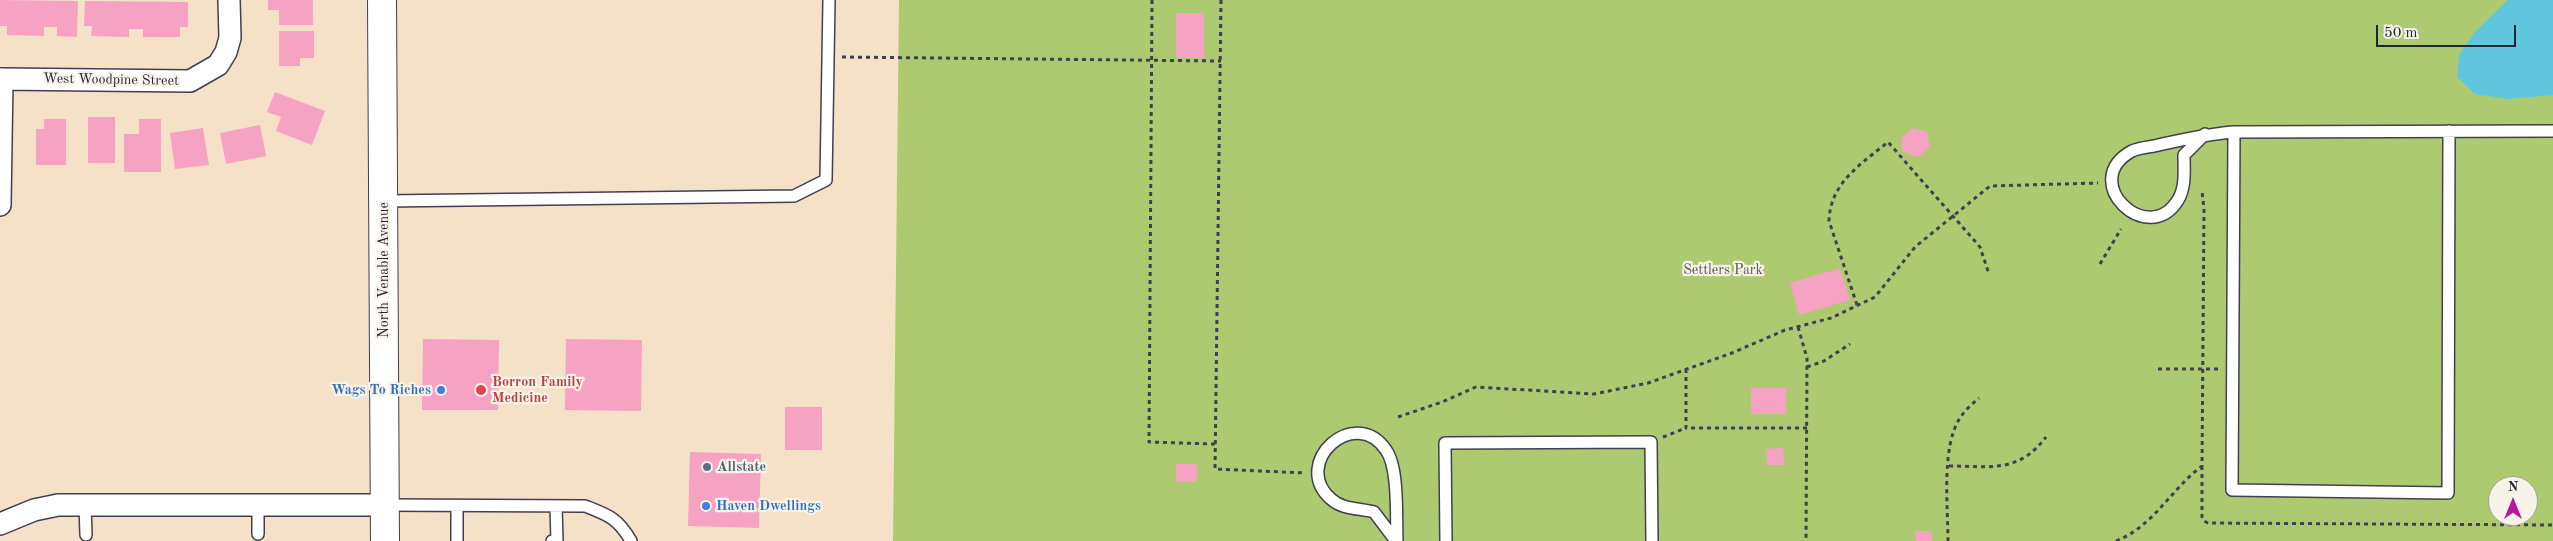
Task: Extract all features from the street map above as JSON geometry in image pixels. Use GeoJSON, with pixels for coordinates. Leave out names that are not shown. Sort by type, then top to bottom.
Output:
{"type":"FeatureCollection","features":[{"type":"Feature","properties":{"kind":"street","name":"West Woodpine Street"},"geometry":{"type":"LineString","coordinates":[[1,79],[190,81],[218,65],[226,52],[230,38],[229,0]]}},
{"type":"Feature","properties":{"kind":"street","name":"North Venable Avenue"},"geometry":{"type":"LineString","coordinates":[[382,0],[385,541]]}},
{"type":"Feature","properties":{"kind":"street"},"geometry":{"type":"LineString","coordinates":[[0,205],[1,79]]}},
{"type":"Feature","properties":{"kind":"street"},"geometry":{"type":"LineString","coordinates":[[0,524],[34,510],[58,505],[385,505]]}},
{"type":"Feature","properties":{"kind":"lane"},"geometry":{"type":"LineString","coordinates":[[384,200],[794,196],[826,180],[829,0]]}},
{"type":"Feature","properties":{"kind":"lane"},"geometry":{"type":"LineString","coordinates":[[2234,132],[2232,490],[2448,493],[2449,131]]}},
{"type":"Feature","properties":{"kind":"lane"},"geometry":{"type":"LineString","coordinates":[[2205,134],[2184,155],[2183,184],[2178,201],[2162,216],[2143,217],[2128,211],[2118,200],[2111,184],[2116,166],[2132,151],[2205,134],[2234,132],[2553,131]]}},
{"type":"Feature","properties":{"kind":"lane"},"geometry":{"type":"LineString","coordinates":[[1361,434],[1380,443],[1392,461],[1396,541],[1374,512],[1340,505],[1324,491],[1318,471],[1324,451],[1340,437],[1361,434]]}},
{"type":"Feature","properties":{"kind":"lane"},"geometry":{"type":"LineString","coordinates":[[1446,541],[1445,443],[1651,442],[1652,541]]}},
{"type":"Feature","properties":{"kind":"lane"},"geometry":{"type":"LineString","coordinates":[[86,504],[86,535]]}},
{"type":"Feature","properties":{"kind":"lane"},"geometry":{"type":"LineString","coordinates":[[258,505],[258,534]]}},
{"type":"Feature","properties":{"kind":"lane"},"geometry":{"type":"LineString","coordinates":[[385,505],[585,506],[610,516],[622,525],[631,541]]}},
{"type":"Feature","properties":{"kind":"lane"},"geometry":{"type":"LineString","coordinates":[[457,506],[457,541]]}},
{"type":"Feature","properties":{"kind":"lane"},"geometry":{"type":"LineString","coordinates":[[552,541],[556,541],[556,506]]}},
{"type":"Feature","properties":{"kind":"path"},"geometry":{"type":"LineString","coordinates":[[1152,0],[1149,442],[1215,444]]}},
{"type":"Feature","properties":{"kind":"path"},"geometry":{"type":"LineString","coordinates":[[1221,0],[1215,469],[1301,473],[1318,471]]}},
{"type":"Feature","properties":{"kind":"path"},"geometry":{"type":"LineString","coordinates":[[828,57],[1221,61]]}},
{"type":"Feature","properties":{"kind":"path"},"geometry":{"type":"LineString","coordinates":[[1857,305],[1829,221],[1833,198],[1845,178],[1888,142],[1980,247],[1989,274]]}},
{"type":"Feature","properties":{"kind":"path"},"geometry":{"type":"LineString","coordinates":[[1398,417],[1442,402],[1476,387],[1594,394],[1648,383],[1798,326],[1831,318],[1875,297],[1915,247],[1990,186],[2090,182],[2111,184]]}},
{"type":"Feature","properties":{"kind":"path"},"geometry":{"type":"LineString","coordinates":[[2202,191],[2204,209],[2202,517],[2204,521],[2208,523],[2553,525]]}},
{"type":"Feature","properties":{"kind":"path"},"geometry":{"type":"LineString","coordinates":[[2100,264],[2121,229]]}},
{"type":"Feature","properties":{"kind":"path"},"geometry":{"type":"LineString","coordinates":[[1798,326],[1807,358],[1806,541]]}},
{"type":"Feature","properties":{"kind":"path"},"geometry":{"type":"LineString","coordinates":[[1807,368],[1824,361],[1850,344]]}},
{"type":"Feature","properties":{"kind":"path"},"geometry":{"type":"LineString","coordinates":[[1686,369],[1686,428]]}},
{"type":"Feature","properties":{"kind":"path"},"geometry":{"type":"LineString","coordinates":[[2158,369],[2233,369]]}},
{"type":"Feature","properties":{"kind":"path"},"geometry":{"type":"LineString","coordinates":[[1948,541],[1949,466],[1952,435],[1959,419],[1978,398]]}},
{"type":"Feature","properties":{"kind":"path"},"geometry":{"type":"LineString","coordinates":[[1651,442],[1686,428],[1807,428]]}},
{"type":"Feature","properties":{"kind":"path"},"geometry":{"type":"LineString","coordinates":[[1949,466],[2005,466],[2017,463],[2036,451],[2046,437]]}},
{"type":"Feature","properties":{"kind":"path"},"geometry":{"type":"LineString","coordinates":[[2116,541],[2127,537],[2148,521],[2173,497],[2190,476],[2202,466]]}},
{"type":"Feature","properties":{"kind":"green space","name":"Settlers Park"},"geometry":{"type":"Polygon","coordinates":[[[899,0],[2553,0],[2553,541],[893,541],[899,0]]]}},
{"type":"Feature","properties":{"kind":"water"},"geometry":{"type":"Polygon","coordinates":[[[2508,0],[2553,0],[2553,95],[2508,99],[2475,94],[2457,77],[2459,55],[2474,33],[2508,0]]]}},
{"type":"Feature","properties":{"kind":"building"},"geometry":{"type":"Polygon","coordinates":[[[0,0],[78,1],[77,37],[57,36],[57,27],[44,27],[44,36],[7,35],[7,26],[0,26],[0,0]]]}},
{"type":"Feature","properties":{"kind":"building"},"geometry":{"type":"Polygon","coordinates":[[[268,0],[313,0],[313,25],[279,25],[279,10],[268,10],[268,0]]]}},
{"type":"Feature","properties":{"kind":"building"},"geometry":{"type":"Polygon","coordinates":[[[85,1],[188,2],[188,27],[180,27],[180,37],[143,37],[143,29],[129,29],[129,37],[91,36],[92,26],[84,26],[85,1]]]}},
{"type":"Feature","properties":{"kind":"building"},"geometry":{"type":"Polygon","coordinates":[[[1176,13],[1204,13],[1204,58],[1176,58],[1176,13]]]}},
{"type":"Feature","properties":{"kind":"building"},"geometry":{"type":"Polygon","coordinates":[[[279,31],[314,31],[314,58],[300,58],[300,66],[279,66],[279,31]]]}},
{"type":"Feature","properties":{"kind":"building"},"geometry":{"type":"Polygon","coordinates":[[[275,92],[325,111],[312,145],[276,131],[281,117],[267,112],[275,92]]]}},
{"type":"Feature","properties":{"kind":"building"},"geometry":{"type":"Polygon","coordinates":[[[88,117],[115,117],[115,163],[88,163],[88,117]]]}},
{"type":"Feature","properties":{"kind":"building"},"geometry":{"type":"Polygon","coordinates":[[[44,119],[66,119],[66,165],[36,165],[36,129],[44,129],[44,119]]]}},
{"type":"Feature","properties":{"kind":"building"},"geometry":{"type":"Polygon","coordinates":[[[139,119],[161,119],[161,172],[124,172],[124,134],[139,134],[139,119]]]}},
{"type":"Feature","properties":{"kind":"building"},"geometry":{"type":"Polygon","coordinates":[[[260,125],[266,156],[226,164],[220,133],[260,125]]]}},
{"type":"Feature","properties":{"kind":"building"},"geometry":{"type":"Polygon","coordinates":[[[203,128],[209,165],[175,169],[170,133],[203,128]]]}},
{"type":"Feature","properties":{"kind":"building"},"geometry":{"type":"Polygon","coordinates":[[[1913,128],[1927,132],[1930,147],[1918,157],[1903,152],[1901,138],[1913,128]]]}},
{"type":"Feature","properties":{"kind":"building"},"geometry":{"type":"Polygon","coordinates":[[[1840,268],[1850,300],[1799,315],[1790,283],[1840,268]]]}},
{"type":"Feature","properties":{"kind":"building"},"geometry":{"type":"Polygon","coordinates":[[[423,339],[499,340],[498,410],[422,410],[423,339]]]}},
{"type":"Feature","properties":{"kind":"building"},"geometry":{"type":"Polygon","coordinates":[[[566,339],[642,340],[641,411],[565,410],[566,339]]]}},
{"type":"Feature","properties":{"kind":"building"},"geometry":{"type":"Polygon","coordinates":[[[1751,388],[1786,388],[1786,414],[1751,414],[1751,388]]]}},
{"type":"Feature","properties":{"kind":"building"},"geometry":{"type":"Polygon","coordinates":[[[785,407],[822,407],[822,450],[785,450],[785,407]]]}},
{"type":"Feature","properties":{"kind":"building"},"geometry":{"type":"Polygon","coordinates":[[[1783,448],[1784,465],[1767,465],[1766,449],[1783,448]]]}},
{"type":"Feature","properties":{"kind":"building"},"geometry":{"type":"Polygon","coordinates":[[[690,452],[761,454],[759,528],[688,526],[690,452]]]}},
{"type":"Feature","properties":{"kind":"building"},"geometry":{"type":"Polygon","coordinates":[[[1176,464],[1197,464],[1197,482],[1176,482],[1176,464]]]}},
{"type":"Feature","properties":{"kind":"building"},"geometry":{"type":"Polygon","coordinates":[[[1915,531],[1932,531],[1932,541],[1916,541],[1915,531]]]}},
{"type":"Feature","properties":{"kind":"place","name":"Wags To Riches"},"geometry":{"type":"Point","coordinates":[441,390]}},
{"type":"Feature","properties":{"kind":"place","name":"Borron Family Medicine"},"geometry":{"type":"Point","coordinates":[481,390]}},
{"type":"Feature","properties":{"kind":"place","name":"Allstate"},"geometry":{"type":"Point","coordinates":[707,467]}},
{"type":"Feature","properties":{"kind":"place","name":"Haven Dwellings"},"geometry":{"type":"Point","coordinates":[706,506]}}]}
